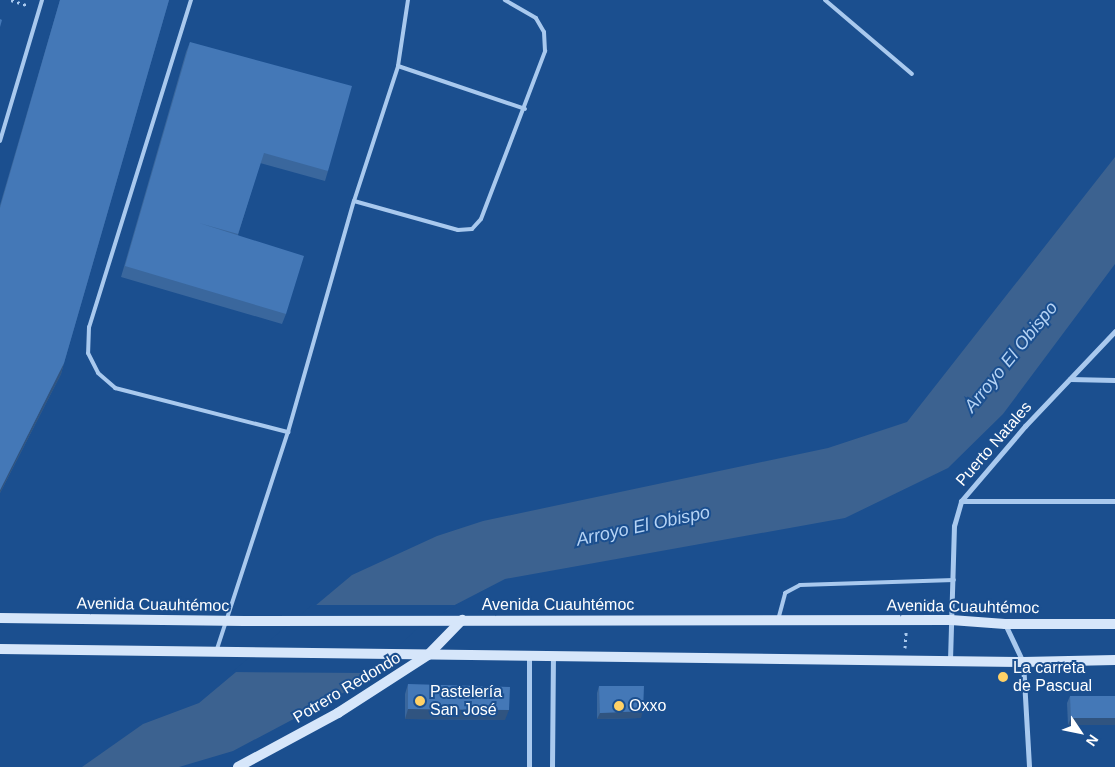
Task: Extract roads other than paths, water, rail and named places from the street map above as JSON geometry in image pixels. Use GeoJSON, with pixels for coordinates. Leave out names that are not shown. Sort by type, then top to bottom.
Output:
{"type":"FeatureCollection","features":[{"type":"Feature","properties":{"kind":"main road","name":"Avenida Cuauhtémoc"},"geometry":{"type":"LineString","coordinates":[[0,618],[441,622],[462,620],[951,620],[1005,624],[1115,624]]}},
{"type":"Feature","properties":{"kind":"main road","name":"Potrero Redondo"},"geometry":{"type":"LineString","coordinates":[[238,767],[287,741],[428,656],[462,620]]}},
{"type":"Feature","properties":{"kind":"main road"},"geometry":{"type":"LineString","coordinates":[[0,649],[428,656],[529,655],[1022,662],[1115,660]]}},
{"type":"Feature","properties":{"kind":"street","name":"Puerto Natales"},"geometry":{"type":"LineString","coordinates":[[950,660],[954,580],[954,526],[961,501],[1115,331]]}},
{"type":"Feature","properties":{"kind":"street"},"geometry":{"type":"LineString","coordinates":[[1070,379],[1115,380]]}},
{"type":"Feature","properties":{"kind":"street"},"geometry":{"type":"LineString","coordinates":[[961,501],[1115,501]]}},
{"type":"Feature","properties":{"kind":"street"},"geometry":{"type":"LineString","coordinates":[[1005,624],[1022,662],[1029,767]]}},
{"type":"Feature","properties":{"kind":"street"},"geometry":{"type":"LineString","coordinates":[[529,655],[529,767]]}},
{"type":"Feature","properties":{"kind":"street"},"geometry":{"type":"LineString","coordinates":[[552,767],[553,656]]}},
{"type":"Feature","properties":{"kind":"lane"},"geometry":{"type":"LineString","coordinates":[[0,141],[42,0]]}},
{"type":"Feature","properties":{"kind":"lane"},"geometry":{"type":"LineString","coordinates":[[191,0],[89,328],[88,353],[98,373],[115,388],[288,432]]}},
{"type":"Feature","properties":{"kind":"lane"},"geometry":{"type":"LineString","coordinates":[[216,652],[288,432],[354,201],[398,66],[408,0]]}},
{"type":"Feature","properties":{"kind":"lane"},"geometry":{"type":"LineString","coordinates":[[354,201],[458,230],[472,228],[481,219],[525,109],[545,51],[544,32],[536,18],[505,0]]}},
{"type":"Feature","properties":{"kind":"lane"},"geometry":{"type":"LineString","coordinates":[[825,0],[912,74]]}},
{"type":"Feature","properties":{"kind":"lane"},"geometry":{"type":"LineString","coordinates":[[398,66],[525,109]]}},
{"type":"Feature","properties":{"kind":"lane"},"geometry":{"type":"LineString","coordinates":[[778,620],[785,592],[800,585],[954,580]]}},
{"type":"Feature","properties":{"kind":"water","name":"Arroyo El Obispo"},"geometry":{"type":"Polygon","coordinates":[[[1115,157],[1115,264],[1003,414],[948,468],[845,518],[505,579],[418,624],[383,655],[354,687],[233,751],[179,767],[82,767],[143,724],[199,703],[352,575],[437,536],[483,521],[828,448],[907,422],[1115,157]]]}},
{"type":"Feature","properties":{"kind":"place","name":"La carreta de Pascual"},"geometry":{"type":"Point","coordinates":[1003,677]}},
{"type":"Feature","properties":{"kind":"place","name":"Pastelería San José"},"geometry":{"type":"Point","coordinates":[420,701]}},
{"type":"Feature","properties":{"kind":"place","name":"Oxxo"},"geometry":{"type":"Point","coordinates":[619,706]}}]}
